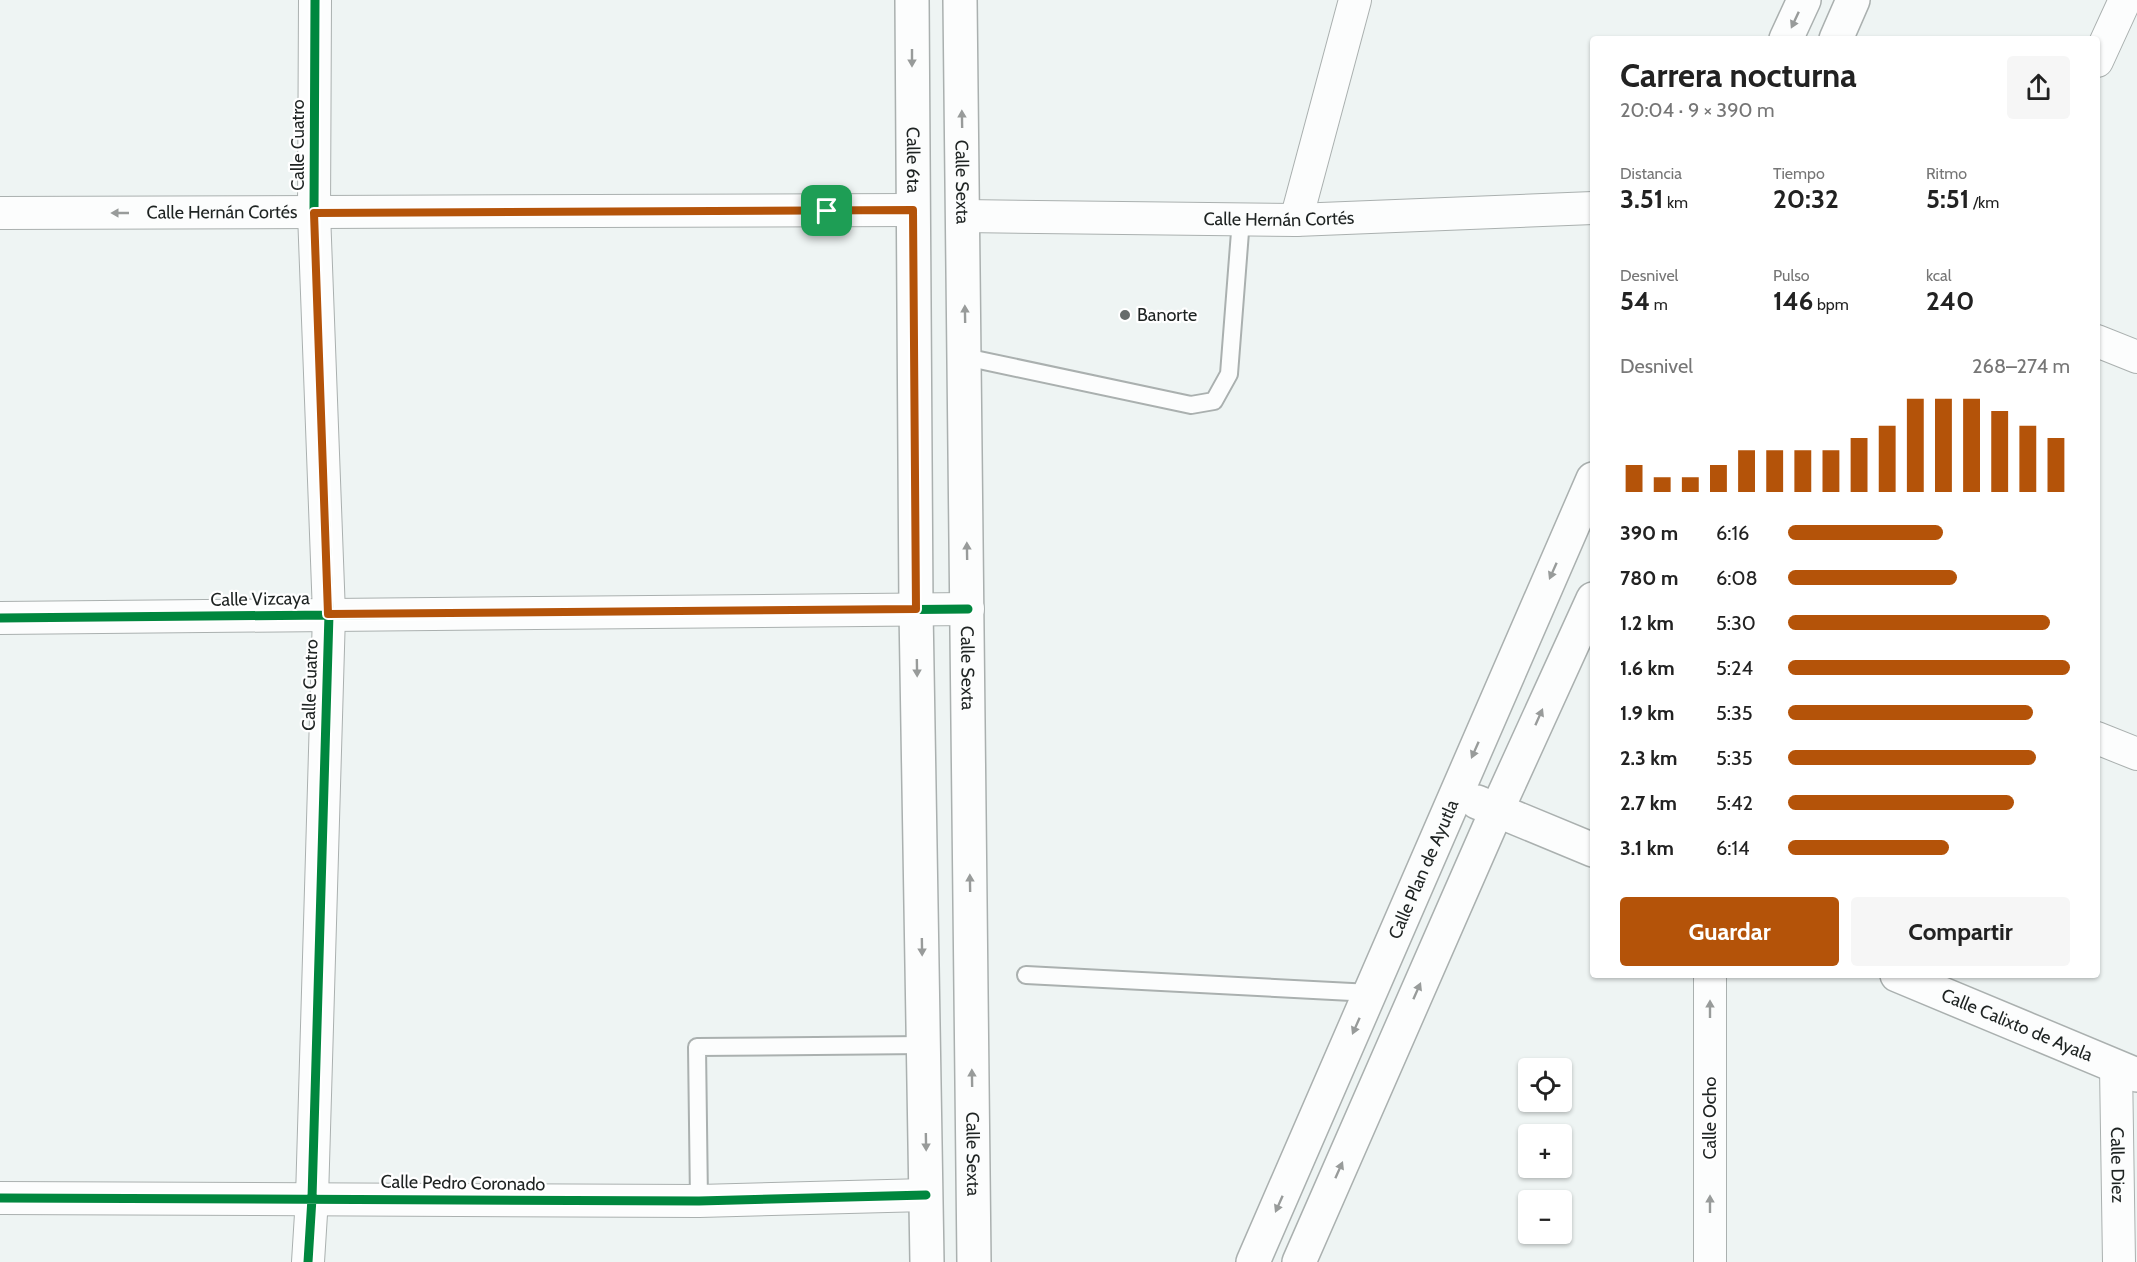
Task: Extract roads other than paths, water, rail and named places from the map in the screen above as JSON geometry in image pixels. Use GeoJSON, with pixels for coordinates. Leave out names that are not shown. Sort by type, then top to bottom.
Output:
{"type":"FeatureCollection","features":[{"type":"Feature","properties":{"kind":"main road","name":"Calle 6ta"},"geometry":{"type":"LineString","coordinates":[[912,0],[916,609]]}},
{"type":"Feature","properties":{"kind":"main road","name":"Calle Sexta"},"geometry":{"type":"LineString","coordinates":[[960,0],[974,1262]]}},
{"type":"Feature","properties":{"kind":"main road"},"geometry":{"type":"LineString","coordinates":[[1787,36],[1804,0]]}},
{"type":"Feature","properties":{"kind":"main road"},"geometry":{"type":"LineString","coordinates":[[1837,36],[1854,0]]}},
{"type":"Feature","properties":{"kind":"main road","name":"Calle Plan de Ayutla"},"geometry":{"type":"LineString","coordinates":[[1253,1262],[1456,793],[1584,528],[1590,495]]}},
{"type":"Feature","properties":{"kind":"main road"},"geometry":{"type":"LineString","coordinates":[[1299,1262],[1496,812],[1590,606]]}},
{"type":"Feature","properties":{"kind":"main road"},"geometry":{"type":"LineString","coordinates":[[916,609],[927,1262]]}},
{"type":"Feature","properties":{"kind":"main road"},"geometry":{"type":"LineString","coordinates":[[1456,793],[1496,812],[1590,849]]}},
{"type":"Feature","properties":{"kind":"main road","name":"Calle Calixto de Ayala"},"geometry":{"type":"LineString","coordinates":[[1904,978],[2126,1071]]}},
{"type":"Feature","properties":{"kind":"street","name":"Calle Cuatro"},"geometry":{"type":"LineString","coordinates":[[308,1262],[312,1198],[328,614],[314,213],[315,0]]}},
{"type":"Feature","properties":{"kind":"street"},"geometry":{"type":"LineString","coordinates":[[1296,220],[1355,0]]}},
{"type":"Feature","properties":{"kind":"street"},"geometry":{"type":"LineString","coordinates":[[2100,54],[2125,0]]}},
{"type":"Feature","properties":{"kind":"street","name":"Calle Hernán Cortés"},"geometry":{"type":"LineString","coordinates":[[963,216],[1296,220],[1590,208]]}},
{"type":"Feature","properties":{"kind":"street","name":"Calle Hernán Cortés"},"geometry":{"type":"LineString","coordinates":[[0,213],[913,210]]}},
{"type":"Feature","properties":{"kind":"street"},"geometry":{"type":"LineString","coordinates":[[2100,342],[2137,357]]}},
{"type":"Feature","properties":{"kind":"street","name":"Calle Vizcaya"},"geometry":{"type":"LineString","coordinates":[[0,618],[968,609]]}},
{"type":"Feature","properties":{"kind":"street"},"geometry":{"type":"LineString","coordinates":[[2100,739],[2137,754]]}},
{"type":"Feature","properties":{"kind":"street","name":"Calle Ocho"},"geometry":{"type":"LineString","coordinates":[[1710,978],[1710,1262]]}},
{"type":"Feature","properties":{"kind":"street","name":"Calle Diez"},"geometry":{"type":"LineString","coordinates":[[2119,1262],[2126,1071]]}},
{"type":"Feature","properties":{"kind":"street","name":"Calle Pedro Coronado"},"geometry":{"type":"LineString","coordinates":[[0,1198],[699,1201],[926,1195]]}},
{"type":"Feature","properties":{"kind":"lane"},"geometry":{"type":"LineString","coordinates":[[965,357],[1191,405],[1214,401],[1229,374],[1241,219]]}},
{"type":"Feature","properties":{"kind":"lane"},"geometry":{"type":"LineString","coordinates":[[1026,975],[1371,993]]}},
{"type":"Feature","properties":{"kind":"lane"},"geometry":{"type":"LineString","coordinates":[[699,1201],[697,1047],[924,1045]]}},
{"type":"Feature","properties":{"kind":"place","name":"Banorte"},"geometry":{"type":"Point","coordinates":[1125,315]}}]}
